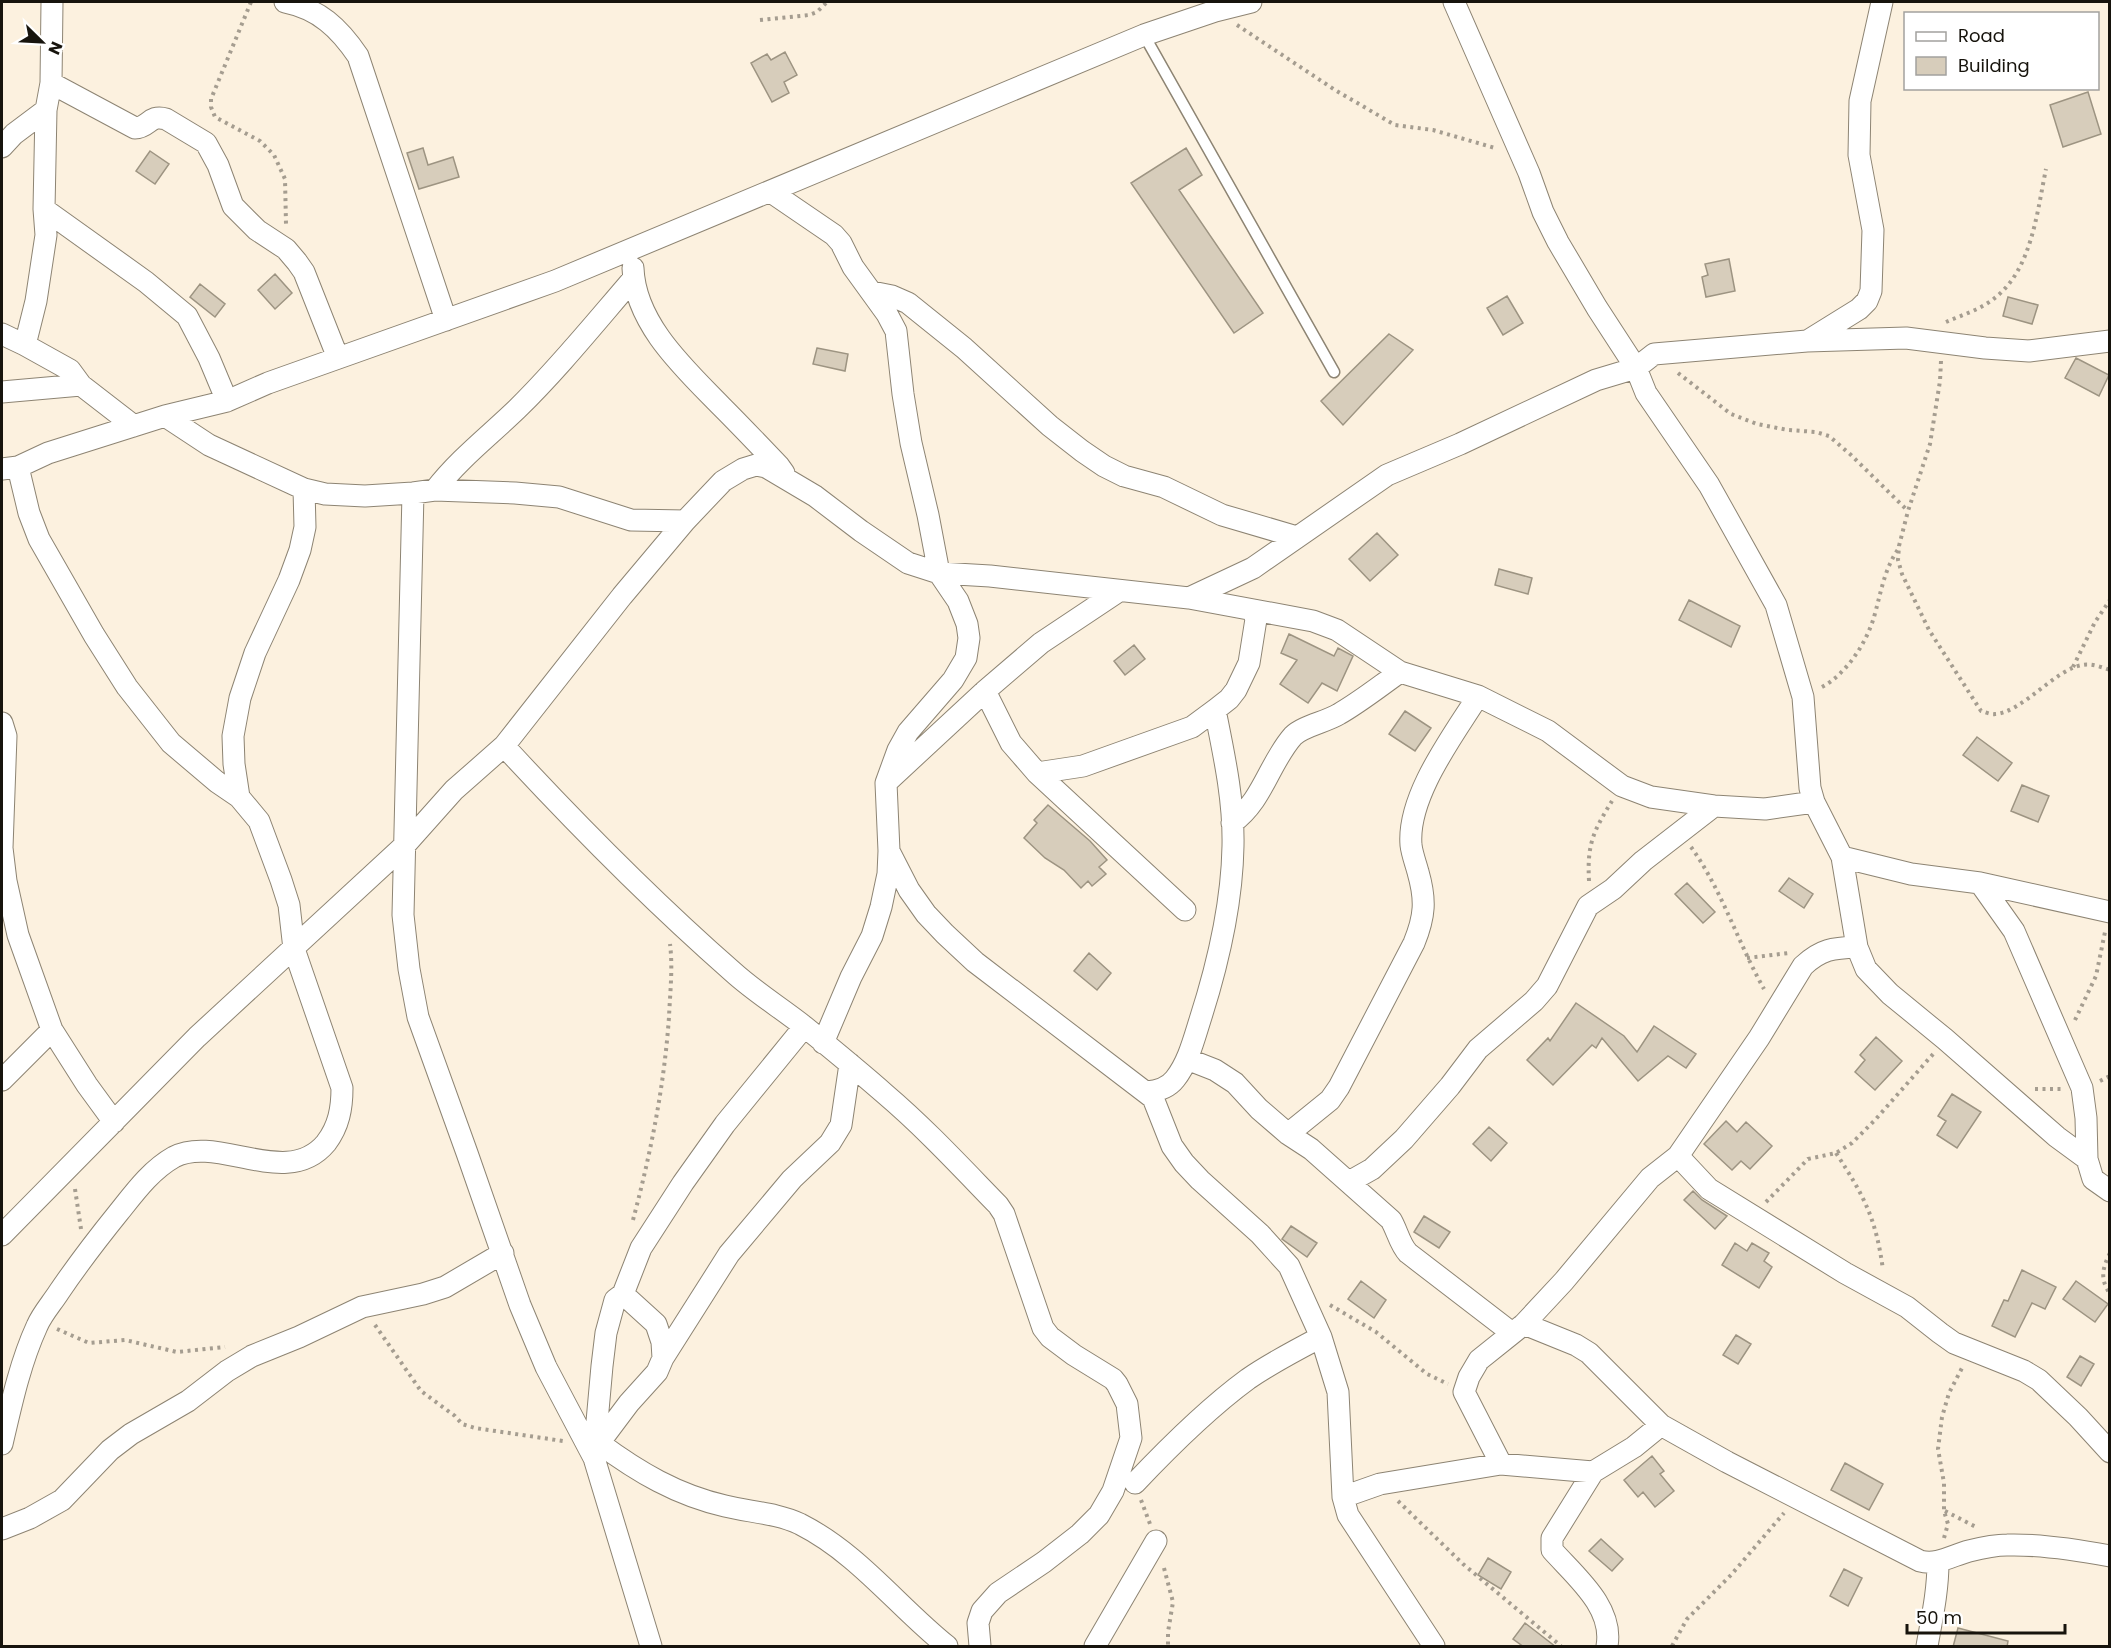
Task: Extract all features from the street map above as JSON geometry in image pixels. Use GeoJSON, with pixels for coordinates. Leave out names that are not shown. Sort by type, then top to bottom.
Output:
{"type":"FeatureCollection","features":[{"type":"Feature","properties":{"kind":"street"},"geometry":{"type":"LineString","coordinates":[[25,345],[36,301],[46,235],[44,209],[46,110],[51,83],[52,2]]}},
{"type":"Feature","properties":{"kind":"street"},"geometry":{"type":"LineString","coordinates":[[285,2],[300,5],[327,19],[345,36],[358,56],[446,320]]}},
{"type":"Feature","properties":{"kind":"street"},"geometry":{"type":"LineString","coordinates":[[2,1444],[16,1387],[38,1324],[85,1255],[153,1172],[174,1157],[190,1152],[210,1152],[261,1161],[284,1162],[304,1157],[319,1151],[332,1134],[342,1105],[342,1088],[294,949],[289,905],[259,821],[239,797],[217,782],[171,743],[127,687],[39,539],[10,468],[48,453],[165,416],[227,401],[268,383],[544,285],[1144,35],[1215,11],[1251,2]]}},
{"type":"Feature","properties":{"kind":"street"},"geometry":{"type":"LineString","coordinates":[[1454,2],[1529,173],[1543,212],[1558,242],[1636,368],[1646,393],[1709,485],[1776,605],[1803,698],[1810,788],[1814,802],[1842,857],[1857,947],[1866,969],[1890,994],[1945,1038],[2057,1137],[2087,1159],[2104,1185]]}},
{"type":"Feature","properties":{"kind":"street"},"geometry":{"type":"LineString","coordinates":[[1807,341],[1859,309],[1867,301],[1871,291],[1873,230],[1859,155],[1860,101],[1882,2]]}},
{"type":"Feature","properties":{"kind":"street"},"geometry":{"type":"LineString","coordinates":[[51,83],[135,128],[141,128],[154,117],[159,117],[206,143],[218,165],[233,206],[257,230],[292,254],[304,272],[338,358]]}},
{"type":"Feature","properties":{"kind":"street"},"geometry":{"type":"LineString","coordinates":[[2,147],[14,134],[46,110]]}},
{"type":"Feature","properties":{"kind":"street"},"geometry":{"type":"LineString","coordinates":[[771,192],[834,235],[896,331],[911,443],[939,573],[958,601],[967,624],[969,638],[966,658],[953,680],[908,732],[898,750],[886,783],[888,874],[872,936],[851,977],[823,1043]]}},
{"type":"Feature","properties":{"kind":"street"},"geometry":{"type":"LineString","coordinates":[[44,209],[146,282],[187,316],[209,358],[227,401]]}},
{"type":"Feature","properties":{"kind":"street"},"geometry":{"type":"LineString","coordinates":[[632,250],[633,279],[639,300],[664,342],[704,388],[780,465],[788,479]]}},
{"type":"Feature","properties":{"kind":"street"},"geometry":{"type":"LineString","coordinates":[[435,490],[453,467],[516,410],[547,378],[633,279]]}},
{"type":"Feature","properties":{"kind":"street"},"geometry":{"type":"LineString","coordinates":[[872,292],[892,296],[908,303],[964,348],[1050,426],[1104,466],[1124,476],[1164,487],[1222,515],[1298,537]]}},
{"type":"Feature","properties":{"kind":"street"},"geometry":{"type":"LineString","coordinates":[[1189,598],[1253,568],[1387,475],[1470,440],[1596,380],[1636,368],[1654,354],[1807,341],[1906,338],[1943,333],[1985,348],[2029,351],[2109,341]]}},
{"type":"Feature","properties":{"kind":"street"},"geometry":{"type":"LineString","coordinates":[[2,334],[70,370],[81,385],[134,426]]}},
{"type":"Feature","properties":{"kind":"street"},"geometry":{"type":"LineString","coordinates":[[2,392],[81,385]]}},
{"type":"Feature","properties":{"kind":"street"},"geometry":{"type":"LineString","coordinates":[[165,416],[209,445],[304,489],[325,494],[365,495],[435,490],[515,493],[559,497],[631,520],[685,521]]}},
{"type":"Feature","properties":{"kind":"street"},"geometry":{"type":"LineString","coordinates":[[2,1235],[197,1037],[405,845],[454,790],[504,746],[685,521],[723,481],[743,469],[756,465],[766,467],[788,479],[908,563],[939,573],[990,576],[1189,598],[1313,621],[1337,630],[1400,672],[1478,696],[1548,731],[1622,786],[1651,797],[1714,806],[1765,809],[1814,802]]}},
{"type":"Feature","properties":{"kind":"street"},"geometry":{"type":"LineString","coordinates":[[239,797],[233,735],[240,698],[255,653],[300,550],[304,527],[304,489]]}},
{"type":"Feature","properties":{"kind":"street"},"geometry":{"type":"LineString","coordinates":[[413,493],[403,915],[409,969],[418,1017],[520,1305],[546,1367],[594,1447],[651,1647]]}},
{"type":"Feature","properties":{"kind":"street"},"geometry":{"type":"LineString","coordinates":[[886,783],[1041,643],[1119,591]]}},
{"type":"Feature","properties":{"kind":"street"},"geometry":{"type":"LineString","coordinates":[[1037,772],[1083,766],[1192,727],[1215,710],[1236,690],[1249,663],[1256,619],[1253,611]]}},
{"type":"Feature","properties":{"kind":"street"},"geometry":{"type":"LineString","coordinates":[[1232,823],[1251,806],[1294,735],[1341,713],[1400,672]]}},
{"type":"Feature","properties":{"kind":"street"},"geometry":{"type":"LineString","coordinates":[[986,691],[1011,743],[1037,772],[1185,910]]}},
{"type":"Feature","properties":{"kind":"street"},"geometry":{"type":"LineString","coordinates":[[1288,1134],[1330,1100],[1339,1087],[1414,943],[1423,922],[1424,903],[1411,846],[1413,822],[1419,798],[1478,696]]}},
{"type":"Feature","properties":{"kind":"street"},"geometry":{"type":"LineString","coordinates":[[1148,1092],[1167,1087],[1176,1078],[1187,1059],[1208,997],[1222,938],[1231,873],[1232,823],[1228,773],[1215,710]]}},
{"type":"Feature","properties":{"kind":"street"},"geometry":{"type":"LineString","coordinates":[[2,723],[6,736],[2,848],[11,910],[26,962],[52,1030],[114,1122]]}},
{"type":"Feature","properties":{"kind":"street"},"geometry":{"type":"LineString","coordinates":[[504,746],[548,794],[659,905],[734,974],[850,1064],[924,1129],[998,1205],[1004,1214],[1042,1328],[1074,1356],[1113,1379],[1127,1404],[1131,1438],[1113,1491],[1099,1515],[1080,1534],[1044,1562],[998,1593],[982,1611],[978,1623],[980,1647]]}},
{"type":"Feature","properties":{"kind":"street"},"geometry":{"type":"LineString","coordinates":[[1349,1182],[1372,1169],[1404,1139],[1450,1086],[1478,1049],[1534,1001],[1547,986],[1588,906],[1613,889],[1643,861],[1714,806]]}},
{"type":"Feature","properties":{"kind":"street"},"geometry":{"type":"LineString","coordinates":[[889,851],[926,914],[975,962],[1148,1092],[1153,1098],[1172,1146],[1184,1163],[1260,1234],[1289,1266],[1321,1337],[1336,1379],[1343,1497],[1348,1515],[1434,1647]]}},
{"type":"Feature","properties":{"kind":"street"},"geometry":{"type":"LineString","coordinates":[[1842,857],[1911,874],[1980,883],[2107,921]]}},
{"type":"Feature","properties":{"kind":"street"},"geometry":{"type":"LineString","coordinates":[[1980,883],[2014,931],[2082,1088],[2086,1118],[2087,1159]]}},
{"type":"Feature","properties":{"kind":"street"},"geometry":{"type":"LineString","coordinates":[[1501,1464],[1464,1392],[1469,1377],[1479,1360],[1518,1328],[1564,1281],[1650,1178],[1678,1155],[1777,1011],[1803,966],[1813,957],[1831,948],[1857,947]]}},
{"type":"Feature","properties":{"kind":"street"},"geometry":{"type":"LineString","coordinates":[[594,1447],[606,1333],[615,1300],[623,1294],[641,1248],[725,1124],[804,1027]]}},
{"type":"Feature","properties":{"kind":"street"},"geometry":{"type":"LineString","coordinates":[[2,1080],[52,1030]]}},
{"type":"Feature","properties":{"kind":"street"},"geometry":{"type":"LineString","coordinates":[[1187,1059],[1215,1070],[1235,1083],[1259,1109],[1349,1182],[1391,1220],[1408,1253],[1518,1328],[1576,1345],[1589,1353],[1661,1425],[1920,1561],[1938,1562],[1970,1551],[2007,1545],[2076,1550],[2109,1556]]}},
{"type":"Feature","properties":{"kind":"street"},"geometry":{"type":"LineString","coordinates":[[594,1447],[629,1402],[657,1372],[663,1358],[729,1254],[792,1179],[837,1135],[841,1125],[850,1064]]}},
{"type":"Feature","properties":{"kind":"street"},"geometry":{"type":"LineString","coordinates":[[1678,1155],[1709,1189],[1845,1273],[1907,1306],[1954,1343],[2024,1371],[2039,1380],[2078,1417],[2109,1452]]}},
{"type":"Feature","properties":{"kind":"street"},"geometry":{"type":"LineString","coordinates":[[2,1529],[62,1500],[110,1450],[131,1434],[188,1401],[252,1356],[362,1307],[445,1287],[502,1253]]}},
{"type":"Feature","properties":{"kind":"street"},"geometry":{"type":"LineString","coordinates":[[623,1294],[656,1324],[662,1342],[663,1358]]}},
{"type":"Feature","properties":{"kind":"street"},"geometry":{"type":"LineString","coordinates":[[1135,1483],[1191,1427],[1223,1399],[1279,1359],[1321,1337]]}},
{"type":"Feature","properties":{"kind":"street"},"geometry":{"type":"LineString","coordinates":[[1607,1647],[1608,1631],[1594,1598],[1576,1574],[1552,1550],[1552,1538],[1593,1472],[1634,1447],[1661,1425]]}},
{"type":"Feature","properties":{"kind":"street"},"geometry":{"type":"LineString","coordinates":[[594,1447],[680,1493],[726,1507],[769,1515],[799,1524],[856,1561],[947,1647]]}},
{"type":"Feature","properties":{"kind":"street"},"geometry":{"type":"LineString","coordinates":[[1343,1497],[1380,1484],[1501,1464],[1593,1472]]}},
{"type":"Feature","properties":{"kind":"street"},"geometry":{"type":"LineString","coordinates":[[1095,1647],[1156,1541]]}},
{"type":"Feature","properties":{"kind":"street"},"geometry":{"type":"LineString","coordinates":[[1927,1647],[1935,1611],[1938,1562]]}},
{"type":"Feature","properties":{"kind":"lane"},"geometry":{"type":"LineString","coordinates":[[1144,35],[1334,372]]}},
{"type":"Feature","properties":{"kind":"path"},"geometry":{"type":"LineString","coordinates":[[251,2],[211,99],[211,107],[215,117],[260,141],[274,155],[285,179],[286,249]]}},
{"type":"Feature","properties":{"kind":"path"},"geometry":{"type":"LineString","coordinates":[[760,20],[809,15],[817,12],[827,2]]}},
{"type":"Feature","properties":{"kind":"path"},"geometry":{"type":"LineString","coordinates":[[1215,11],[1335,90],[1395,125],[1433,130],[1496,148],[1529,173]]}},
{"type":"Feature","properties":{"kind":"path"},"geometry":{"type":"LineString","coordinates":[[2046,169],[2034,227],[2023,260],[2010,284],[1994,299],[1943,333],[1940,381],[1930,444],[1908,511],[1899,546],[1898,560],[1902,574],[1929,630],[1981,711],[1995,715],[2008,710],[2073,667],[2083,664],[2109,670]]}},
{"type":"Feature","properties":{"kind":"path"},"geometry":{"type":"LineString","coordinates":[[1654,354],[1731,414],[1757,424],[1816,432],[1829,436],[1908,511]]}},
{"type":"Feature","properties":{"kind":"path"},"geometry":{"type":"LineString","coordinates":[[1803,698],[1830,683],[1851,661],[1873,620],[1886,572],[1899,546]]}},
{"type":"Feature","properties":{"kind":"path"},"geometry":{"type":"LineString","coordinates":[[2073,667],[2095,622],[2109,600]]}},
{"type":"Feature","properties":{"kind":"path"},"geometry":{"type":"LineString","coordinates":[[1588,906],[1590,845],[1595,829],[1622,786]]}},
{"type":"Feature","properties":{"kind":"path"},"geometry":{"type":"LineString","coordinates":[[1681,833],[1702,862],[1747,958],[1777,1011]]}},
{"type":"Feature","properties":{"kind":"path"},"geometry":{"type":"LineString","coordinates":[[633,1222],[649,1161],[662,1095],[668,1036],[670,945],[659,905]]}},
{"type":"Feature","properties":{"kind":"path"},"geometry":{"type":"LineString","coordinates":[[2062,1042],[2084,1004],[2096,975],[2107,921]]}},
{"type":"Feature","properties":{"kind":"path"},"geometry":{"type":"LineString","coordinates":[[1752,1216],[1808,1159],[1836,1153],[1852,1143],[1875,1120],[1945,1038]]}},
{"type":"Feature","properties":{"kind":"path"},"geometry":{"type":"LineString","coordinates":[[2004,1090],[2082,1088]]}},
{"type":"Feature","properties":{"kind":"path"},"geometry":{"type":"LineString","coordinates":[[1836,1153],[1867,1204],[1879,1240],[1886,1295]]}},
{"type":"Feature","properties":{"kind":"path"},"geometry":{"type":"LineString","coordinates":[[74,1161],[72,1171],[85,1255]]}},
{"type":"Feature","properties":{"kind":"path"},"geometry":{"type":"LineString","coordinates":[[2109,1253],[2102,1274],[2109,1294]]}},
{"type":"Feature","properties":{"kind":"path"},"geometry":{"type":"LineString","coordinates":[[1298,1284],[1341,1313],[1376,1332],[1427,1374],[1464,1392]]}},
{"type":"Feature","properties":{"kind":"path"},"geometry":{"type":"LineString","coordinates":[[362,1307],[421,1391],[455,1416],[462,1424],[594,1447]]}},
{"type":"Feature","properties":{"kind":"path"},"geometry":{"type":"LineString","coordinates":[[38,1324],[61,1330],[88,1343],[125,1340],[177,1352],[228,1347]]}},
{"type":"Feature","properties":{"kind":"path"},"geometry":{"type":"LineString","coordinates":[[1938,1562],[1948,1524],[1944,1510],[1944,1483],[1938,1449],[1942,1417],[1949,1393],[1966,1361],[1976,1351]]}},
{"type":"Feature","properties":{"kind":"path"},"geometry":{"type":"LineString","coordinates":[[1380,1484],[1463,1564],[1561,1647]]}},
{"type":"Feature","properties":{"kind":"path"},"geometry":{"type":"LineString","coordinates":[[1672,1647],[1687,1619],[1731,1575],[1783,1514],[1802,1501]]}},
{"type":"Feature","properties":{"kind":"building"},"geometry":{"type":"Polygon","coordinates":[[[785,52],[797,75],[784,82],[789,93],[772,102],[751,63],[767,54],[771,60],[785,52]]]}},
{"type":"Feature","properties":{"kind":"building"},"geometry":{"type":"Polygon","coordinates":[[[2088,92],[2101,134],[2063,147],[2050,105],[2088,92]]]}},
{"type":"Feature","properties":{"kind":"building"},"geometry":{"type":"Polygon","coordinates":[[[423,148],[428,165],[453,157],[459,177],[419,189],[407,153],[423,148]]]}},
{"type":"Feature","properties":{"kind":"building"},"geometry":{"type":"Polygon","coordinates":[[[1186,148],[1202,175],[1179,190],[1263,313],[1234,333],[1131,183],[1186,148]]]}},
{"type":"Feature","properties":{"kind":"building"},"geometry":{"type":"Polygon","coordinates":[[[150,151],[169,164],[155,184],[136,171],[150,151]]]}},
{"type":"Feature","properties":{"kind":"building"},"geometry":{"type":"Polygon","coordinates":[[[1729,259],[1735,291],[1706,297],[1702,277],[1708,275],[1705,264],[1729,259]]]}},
{"type":"Feature","properties":{"kind":"building"},"geometry":{"type":"Polygon","coordinates":[[[275,274],[292,293],[275,309],[258,290],[275,274]]]}},
{"type":"Feature","properties":{"kind":"building"},"geometry":{"type":"Polygon","coordinates":[[[200,284],[225,304],[215,317],[190,297],[200,284]]]}},
{"type":"Feature","properties":{"kind":"building"},"geometry":{"type":"Polygon","coordinates":[[[1507,296],[1523,323],[1503,335],[1487,308],[1507,296]]]}},
{"type":"Feature","properties":{"kind":"building"},"geometry":{"type":"Polygon","coordinates":[[[2008,297],[2038,305],[2032,324],[2003,316],[2008,297]]]}},
{"type":"Feature","properties":{"kind":"building"},"geometry":{"type":"Polygon","coordinates":[[[1389,334],[1413,350],[1343,425],[1321,401],[1389,334]]]}},
{"type":"Feature","properties":{"kind":"building"},"geometry":{"type":"Polygon","coordinates":[[[817,348],[848,354],[845,371],[813,364],[817,348]]]}},
{"type":"Feature","properties":{"kind":"building"},"geometry":{"type":"Polygon","coordinates":[[[2076,358],[2109,375],[2099,396],[2065,378],[2076,358]]]}},
{"type":"Feature","properties":{"kind":"building"},"geometry":{"type":"Polygon","coordinates":[[[1377,533],[1398,555],[1370,581],[1349,559],[1377,533]]]}},
{"type":"Feature","properties":{"kind":"building"},"geometry":{"type":"Polygon","coordinates":[[[1499,569],[1532,578],[1528,594],[1495,585],[1499,569]]]}},
{"type":"Feature","properties":{"kind":"building"},"geometry":{"type":"Polygon","coordinates":[[[1689,600],[1740,626],[1731,647],[1679,620],[1689,600]]]}},
{"type":"Feature","properties":{"kind":"building"},"geometry":{"type":"Polygon","coordinates":[[[1289,634],[1334,656],[1338,648],[1353,656],[1337,691],[1322,683],[1308,703],[1280,684],[1297,660],[1281,653],[1289,634]]]}},
{"type":"Feature","properties":{"kind":"building"},"geometry":{"type":"Polygon","coordinates":[[[1134,645],[1145,659],[1125,675],[1114,661],[1134,645]]]}},
{"type":"Feature","properties":{"kind":"building"},"geometry":{"type":"Polygon","coordinates":[[[1405,711],[1431,728],[1415,751],[1389,734],[1405,711]]]}},
{"type":"Feature","properties":{"kind":"building"},"geometry":{"type":"Polygon","coordinates":[[[1977,737],[2012,763],[1998,781],[1963,755],[1977,737]]]}},
{"type":"Feature","properties":{"kind":"building"},"geometry":{"type":"Polygon","coordinates":[[[2022,785],[2049,796],[2038,822],[2011,811],[2022,785]]]}},
{"type":"Feature","properties":{"kind":"building"},"geometry":{"type":"Polygon","coordinates":[[[1048,805],[1090,841],[1107,860],[1099,867],[1106,874],[1092,886],[1088,881],[1081,888],[1064,870],[1045,858],[1024,838],[1037,823],[1034,820],[1048,805]]]}},
{"type":"Feature","properties":{"kind":"building"},"geometry":{"type":"Polygon","coordinates":[[[1789,878],[1813,894],[1804,908],[1779,891],[1789,878]]]}},
{"type":"Feature","properties":{"kind":"building"},"geometry":{"type":"Polygon","coordinates":[[[1687,883],[1715,912],[1703,923],[1675,894],[1687,883]]]}},
{"type":"Feature","properties":{"kind":"building"},"geometry":{"type":"Polygon","coordinates":[[[1089,953],[1111,973],[1097,990],[1074,971],[1089,953]]]}},
{"type":"Feature","properties":{"kind":"building"},"geometry":{"type":"Polygon","coordinates":[[[1576,1003],[1624,1036],[1637,1052],[1654,1026],[1696,1054],[1686,1068],[1668,1056],[1638,1081],[1602,1038],[1596,1048],[1592,1045],[1553,1085],[1527,1060],[1548,1038],[1550,1041],[1576,1003]]]}},
{"type":"Feature","properties":{"kind":"building"},"geometry":{"type":"Polygon","coordinates":[[[1876,1037],[1902,1061],[1875,1090],[1855,1072],[1865,1060],[1860,1055],[1876,1037]]]}},
{"type":"Feature","properties":{"kind":"building"},"geometry":{"type":"Polygon","coordinates":[[[1952,1094],[1981,1112],[1957,1148],[1937,1135],[1946,1121],[1938,1116],[1952,1094]]]}},
{"type":"Feature","properties":{"kind":"building"},"geometry":{"type":"Polygon","coordinates":[[[1726,1121],[1737,1132],[1746,1122],[1772,1146],[1750,1169],[1741,1161],[1732,1170],[1704,1144],[1726,1121]]]}},
{"type":"Feature","properties":{"kind":"building"},"geometry":{"type":"Polygon","coordinates":[[[1489,1127],[1507,1143],[1491,1161],[1473,1144],[1489,1127]]]}},
{"type":"Feature","properties":{"kind":"building"},"geometry":{"type":"Polygon","coordinates":[[[1693,1191],[1702,1200],[1727,1216],[1715,1229],[1684,1200],[1693,1191]]]}},
{"type":"Feature","properties":{"kind":"building"},"geometry":{"type":"Polygon","coordinates":[[[1424,1216],[1450,1232],[1439,1248],[1414,1232],[1424,1216]]]}},
{"type":"Feature","properties":{"kind":"building"},"geometry":{"type":"Polygon","coordinates":[[[1291,1226],[1317,1243],[1307,1257],[1282,1239],[1291,1226]]]}},
{"type":"Feature","properties":{"kind":"building"},"geometry":{"type":"Polygon","coordinates":[[[1735,1243],[1747,1251],[1752,1243],[1769,1253],[1764,1261],[1772,1267],[1759,1288],[1722,1265],[1735,1243]]]}},
{"type":"Feature","properties":{"kind":"building"},"geometry":{"type":"Polygon","coordinates":[[[2022,1270],[2056,1287],[2045,1309],[2032,1303],[2015,1337],[1992,1326],[2004,1300],[2008,1301],[2022,1270]]]}},
{"type":"Feature","properties":{"kind":"building"},"geometry":{"type":"Polygon","coordinates":[[[1361,1281],[1386,1300],[1374,1318],[1348,1299],[1361,1281]]]}},
{"type":"Feature","properties":{"kind":"building"},"geometry":{"type":"Polygon","coordinates":[[[2076,1281],[2108,1304],[2095,1322],[2063,1299],[2076,1281]]]}},
{"type":"Feature","properties":{"kind":"building"},"geometry":{"type":"Polygon","coordinates":[[[1736,1335],[1751,1344],[1738,1364],[1723,1355],[1736,1335]]]}},
{"type":"Feature","properties":{"kind":"building"},"geometry":{"type":"Polygon","coordinates":[[[2080,1356],[2094,1364],[2081,1386],[2067,1377],[2080,1356]]]}},
{"type":"Feature","properties":{"kind":"building"},"geometry":{"type":"Polygon","coordinates":[[[1652,1456],[1664,1471],[1660,1474],[1674,1491],[1655,1507],[1643,1492],[1638,1497],[1624,1480],[1652,1456]]]}},
{"type":"Feature","properties":{"kind":"building"},"geometry":{"type":"Polygon","coordinates":[[[1845,1463],[1883,1484],[1869,1510],[1831,1490],[1845,1463]]]}},
{"type":"Feature","properties":{"kind":"building"},"geometry":{"type":"Polygon","coordinates":[[[1601,1539],[1623,1559],[1612,1571],[1589,1551],[1601,1539]]]}},
{"type":"Feature","properties":{"kind":"building"},"geometry":{"type":"Polygon","coordinates":[[[1488,1558],[1511,1572],[1501,1589],[1478,1575],[1488,1558]]]}},
{"type":"Feature","properties":{"kind":"building"},"geometry":{"type":"Polygon","coordinates":[[[1844,1569],[1862,1578],[1848,1606],[1830,1596],[1844,1569]]]}},
{"type":"Feature","properties":{"kind":"building"},"geometry":{"type":"Polygon","coordinates":[[[1525,1623],[1556,1647],[1524,1647],[1513,1639],[1525,1623]]]}},
{"type":"Feature","properties":{"kind":"building"},"geometry":{"type":"Polygon","coordinates":[[[1958,1628],[2008,1641],[2007,1647],[1953,1647],[1958,1628]]]}}]}
